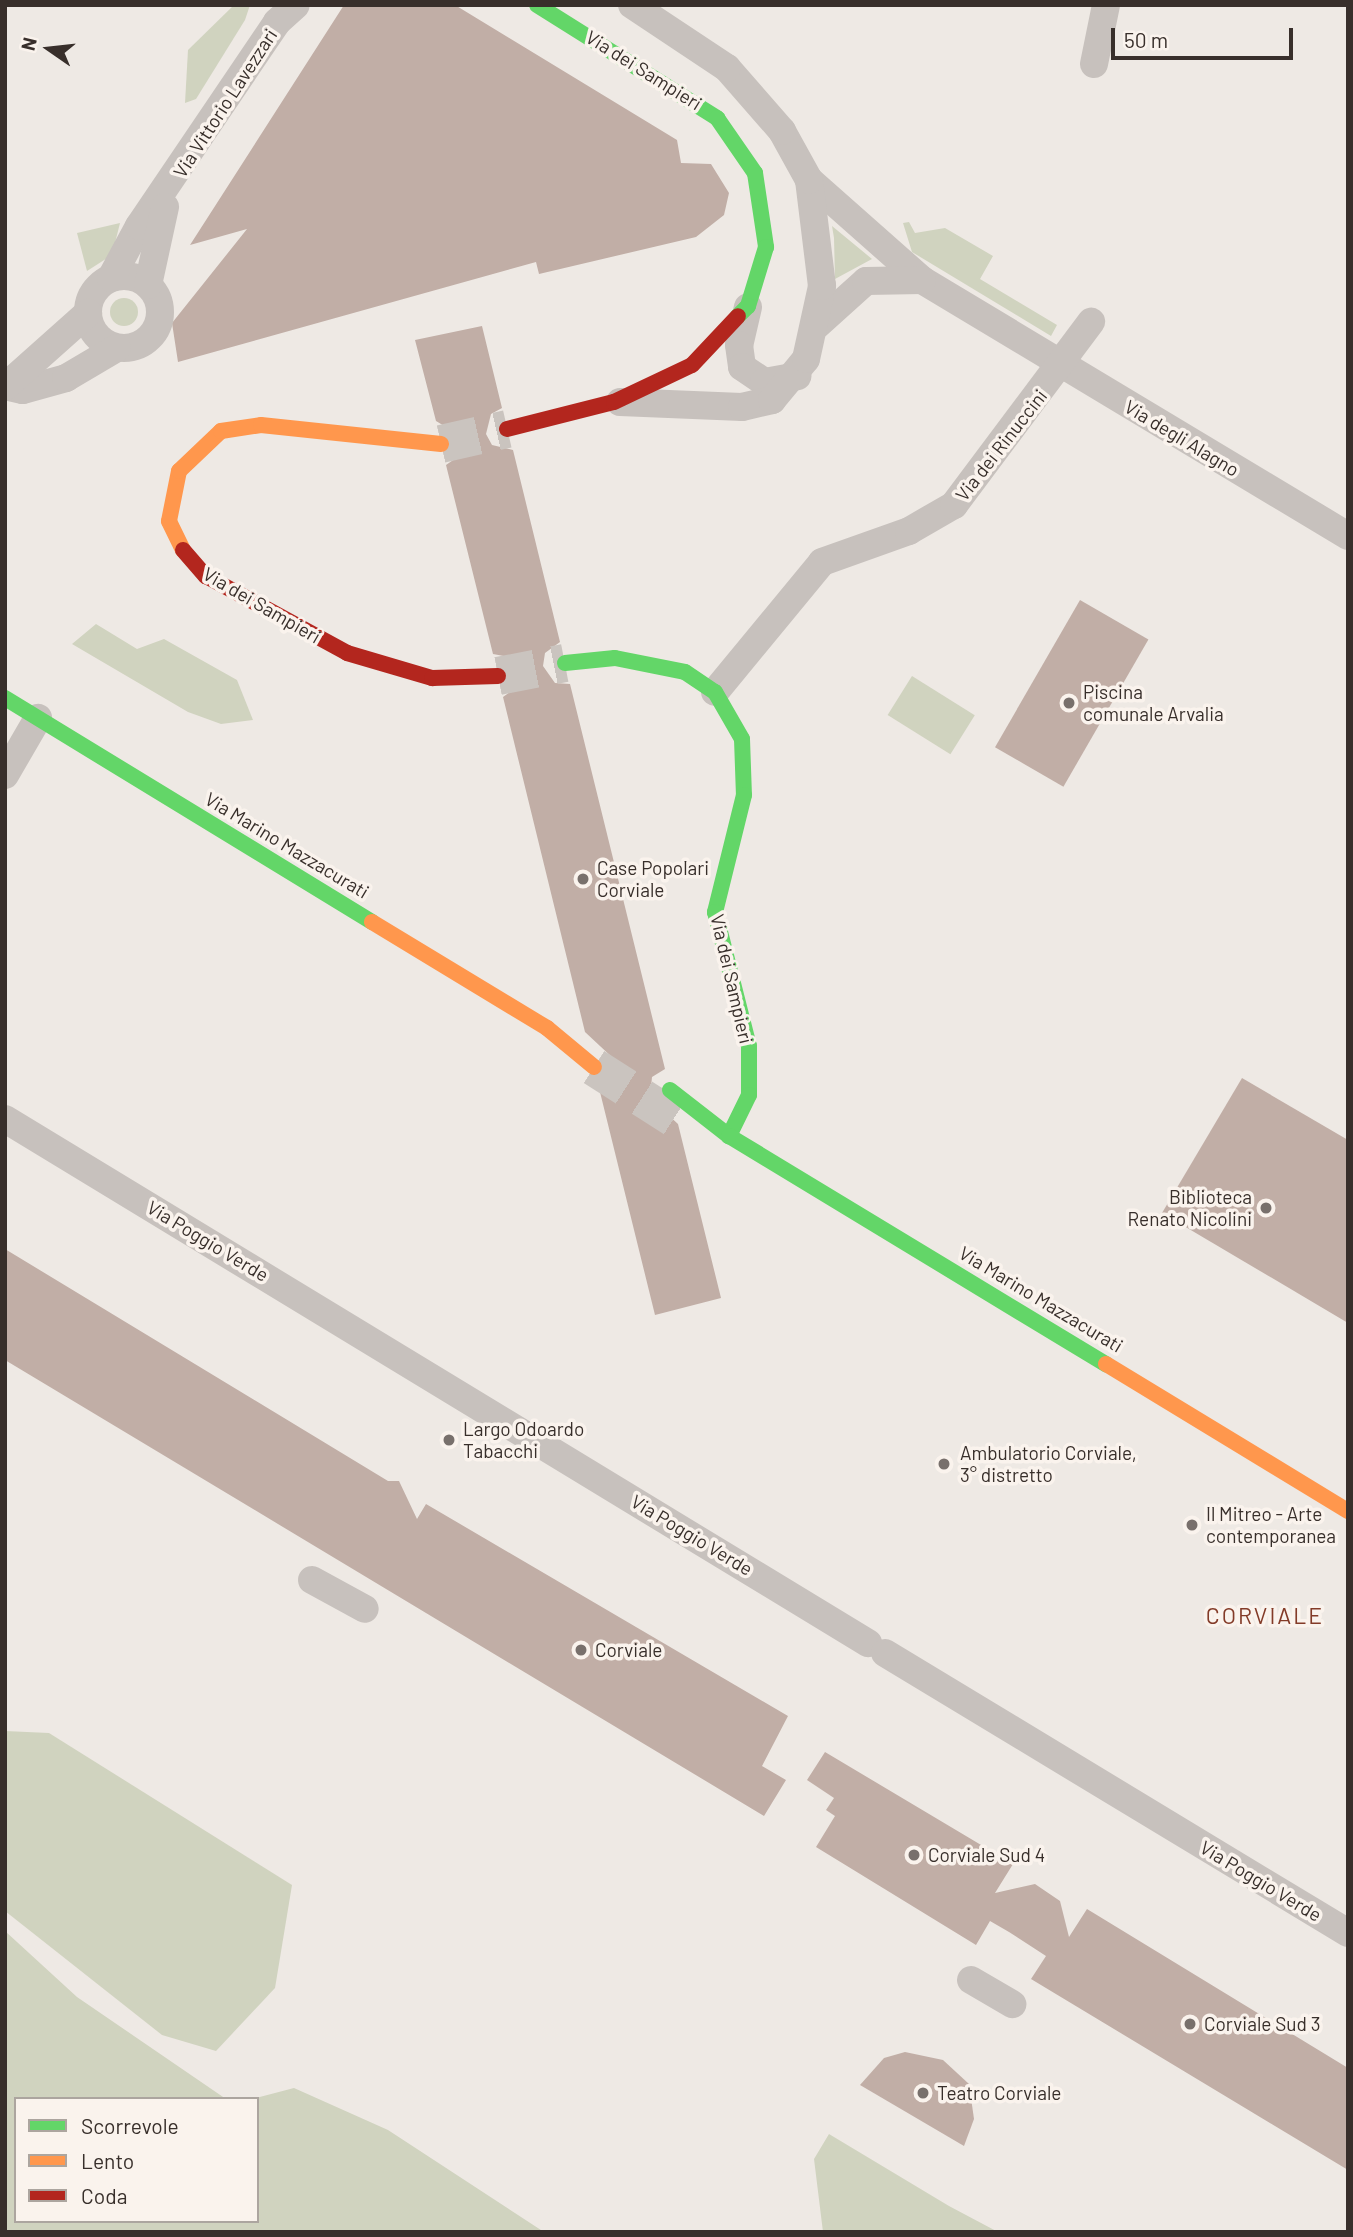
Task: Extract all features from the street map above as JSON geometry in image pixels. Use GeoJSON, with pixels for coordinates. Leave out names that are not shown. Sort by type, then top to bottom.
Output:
{"type":"FeatureCollection","features":[{"type":"Feature","properties":{"kind":"street","name":"Via dei Sampieri"},"geometry":{"type":"LineString","coordinates":[[507,429],[614,402],[692,365],[748,306],[766,233],[760,187],[741,146],[705,107],[537,5]]}},
{"type":"Feature","properties":{"kind":"street"},"geometry":{"type":"LineString","coordinates":[[632,5],[713,57],[755,95],[808,180],[922,280],[1061,366],[1091,322]]}},
{"type":"Feature","properties":{"kind":"street"},"geometry":{"type":"LineString","coordinates":[[1094,64],[1106,5]]}},
{"type":"Feature","properties":{"kind":"street","name":"Via Vittorio Lavezzari"},"geometry":{"type":"LineString","coordinates":[[6,386],[88,313],[94,291],[111,278],[139,226],[173,184],[285,11]]}},
{"type":"Feature","properties":{"kind":"street"},"geometry":{"type":"LineString","coordinates":[[748,306],[739,345],[742,367],[764,382],[797,376],[817,325],[822,259],[808,180]]}},
{"type":"Feature","properties":{"kind":"street","name":"Via Vittorio Lavezzari"},"geometry":{"type":"LineString","coordinates":[[6,386],[23,390],[66,378],[117,348],[137,346],[158,326],[160,307],[148,285],[152,244],[173,184]]}},
{"type":"Feature","properties":{"kind":"street"},"geometry":{"type":"LineString","coordinates":[[111,278],[130,276],[148,285]]}},
{"type":"Feature","properties":{"kind":"street"},"geometry":{"type":"LineString","coordinates":[[817,325],[866,281],[891,276],[922,280]]}},
{"type":"Feature","properties":{"kind":"street"},"geometry":{"type":"LineString","coordinates":[[88,313],[96,336],[117,348]]}},
{"type":"Feature","properties":{"kind":"street","name":"Via degli Alagno"},"geometry":{"type":"LineString","coordinates":[[1061,366],[1348,536]]}},
{"type":"Feature","properties":{"kind":"street","name":"Via dei Rinuccini"},"geometry":{"type":"LineString","coordinates":[[715,692],[822,562],[909,531],[954,505],[1061,366]]}},
{"type":"Feature","properties":{"kind":"street","name":"Via dei Sampieri"},"geometry":{"type":"LineString","coordinates":[[614,402],[754,405],[772,400],[797,376]]}},
{"type":"Feature","properties":{"kind":"street","name":"Via dei Sampieri"},"geometry":{"type":"LineString","coordinates":[[441,444],[288,427],[233,427],[187,457],[173,484],[169,521],[184,553],[206,576],[347,653],[432,678],[498,676]]}},
{"type":"Feature","properties":{"kind":"street"},"geometry":{"type":"LineString","coordinates":[[565,663],[653,662],[715,692]]}},
{"type":"Feature","properties":{"kind":"street","name":"Via dei Sampieri"},"geometry":{"type":"LineString","coordinates":[[715,692],[742,739],[746,769],[715,912],[749,1046],[749,1095],[729,1136]]}},
{"type":"Feature","properties":{"kind":"street","name":"Via Marino Mazzacurati"},"geometry":{"type":"LineString","coordinates":[[5,698],[547,1028],[594,1067]]}},
{"type":"Feature","properties":{"kind":"street"},"geometry":{"type":"LineString","coordinates":[[5,775],[38,718]]}},
{"type":"Feature","properties":{"kind":"street","name":"Via Marino Mazzacurati"},"geometry":{"type":"LineString","coordinates":[[547,1028],[587,1038]]}},
{"type":"Feature","properties":{"kind":"street","name":"Via Marino Mazzacurati"},"geometry":{"type":"LineString","coordinates":[[670,1090],[711,1125],[1348,1511]]}},
{"type":"Feature","properties":{"kind":"street","name":"Via Poggio Verde"},"geometry":{"type":"LineString","coordinates":[[5,1119],[1348,1933]]}},
{"type":"Feature","properties":{"kind":"street","name":"Via Marino Mazzacurati"},"geometry":{"type":"LineString","coordinates":[[677,1120],[711,1125]]}},
{"type":"Feature","properties":{"kind":"street"},"geometry":{"type":"LineString","coordinates":[[312,1580],[365,1609]]}},
{"type":"Feature","properties":{"kind":"street"},"geometry":{"type":"LineString","coordinates":[[971,1980],[1012,2004]]}},
{"type":"Feature","properties":{"kind":"green space"},"geometry":{"type":"Polygon","coordinates":[[[234,5],[250,5],[245,20],[196,99],[185,103],[188,50],[234,5]]]}},
{"type":"Feature","properties":{"kind":"green space"},"geometry":{"type":"Polygon","coordinates":[[[909,222],[915,233],[945,228],[993,256],[980,279],[1057,325],[1051,336],[912,252],[903,223],[909,222]]]}},
{"type":"Feature","properties":{"kind":"green space"},"geometry":{"type":"Polygon","coordinates":[[[120,223],[112,255],[87,271],[77,233],[120,223]]]}},
{"type":"Feature","properties":{"kind":"green space"},"geometry":{"type":"Polygon","coordinates":[[[832,226],[872,259],[835,279],[834,238],[832,226]]]}},
{"type":"Feature","properties":{"kind":"green space"},"geometry":{"type":"Polygon","coordinates":[[[124,298],[134,302],[138,312],[134,322],[124,326],[114,322],[110,312],[114,302],[124,298]]]}},
{"type":"Feature","properties":{"kind":"green space"},"geometry":{"type":"Polygon","coordinates":[[[96,624],[137,649],[164,639],[237,680],[253,720],[221,724],[188,712],[72,644],[96,624]]]}},
{"type":"Feature","properties":{"kind":"green space"},"geometry":{"type":"Polygon","coordinates":[[[912,676],[975,715],[950,754],[888,715],[912,676]]]}},
{"type":"Feature","properties":{"kind":"green space"},"geometry":{"type":"Polygon","coordinates":[[[5,1731],[49,1733],[292,1885],[275,1988],[216,2051],[162,2035],[5,1911],[5,1731]]]}},
{"type":"Feature","properties":{"kind":"green space"},"geometry":{"type":"Polygon","coordinates":[[[5,1931],[77,1997],[223,2097],[14,2097],[14,2223],[259,2223],[259,2097],[294,2088],[388,2130],[544,2232],[5,2232],[5,1931]]]}},
{"type":"Feature","properties":{"kind":"green space"},"geometry":{"type":"Polygon","coordinates":[[[829,2134],[998,2232],[823,2232],[814,2159],[829,2134]]]}},
{"type":"Feature","properties":{"kind":"building"},"geometry":{"type":"Polygon","coordinates":[[[344,5],[455,5],[677,140],[681,163],[711,164],[729,193],[724,215],[696,237],[539,274],[536,262],[178,362],[172,323],[247,229],[190,245],[344,5]]]}},
{"type":"Feature","properties":{"kind":"building","name":"Case Popolari Corviale"},"geometry":{"type":"Polygon","coordinates":[[[482,326],[502,408],[491,414],[486,434],[492,445],[513,450],[560,642],[545,653],[543,666],[555,683],[570,684],[665,1069],[652,1077],[650,1098],[678,1124],[721,1298],[655,1315],[599,1088],[611,1080],[615,1060],[585,1032],[503,697],[517,687],[520,675],[509,657],[493,654],[446,465],[459,456],[461,436],[436,421],[415,340],[482,326]]]}},
{"type":"Feature","properties":{"kind":"building","name":"Piscina comunale Arvalia"},"geometry":{"type":"Polygon","coordinates":[[[1080,600],[1148,640],[1063,787],[995,747],[1080,600]]]}},
{"type":"Feature","properties":{"kind":"building"},"geometry":{"type":"Polygon","coordinates":[[[1242,1078],[1348,1140],[1348,1323],[1162,1213],[1242,1078]]]}},
{"type":"Feature","properties":{"kind":"building"},"geometry":{"type":"Polygon","coordinates":[[[5,1249],[388,1481],[399,1481],[417,1519],[426,1504],[788,1716],[762,1766],[786,1780],[764,1816],[5,1360],[5,1249]]]}},
{"type":"Feature","properties":{"kind":"building"},"geometry":{"type":"Polygon","coordinates":[[[825,1752],[1013,1864],[995,1893],[1035,1884],[1060,1901],[1069,1937],[1087,1909],[1348,2068],[1348,2170],[1031,1979],[1046,1956],[1009,1932],[990,1921],[976,1945],[816,1847],[835,1816],[826,1810],[834,1798],[807,1780],[825,1752]]]}},
{"type":"Feature","properties":{"kind":"building","name":"Teatro Corviale"},"geometry":{"type":"Polygon","coordinates":[[[905,2052],[943,2060],[969,2084],[974,2119],[964,2146],[860,2085],[884,2058],[905,2052]]]}},
{"type":"Feature","properties":{"kind":"tunnel"},"geometry":{"type":"LineString","coordinates":[[441,444],[507,429]]}},
{"type":"Feature","properties":{"kind":"tunnel"},"geometry":{"type":"LineString","coordinates":[[498,676],[565,663]]}},
{"type":"Feature","properties":{"kind":"tunnel"},"geometry":{"type":"LineString","coordinates":[[594,1067],[677,1120]]}},
{"type":"Feature","properties":{"kind":"traffic: fast"},"geometry":{"type":"LineString","coordinates":[[537,5],[717,118],[755,173],[766,247],[748,306],[738,316]]}},
{"type":"Feature","properties":{"kind":"traffic: fast"},"geometry":{"type":"LineString","coordinates":[[565,663],[615,658],[685,672],[715,692],[742,739],[744,795],[715,912],[749,1046],[749,1095],[729,1136]]}},
{"type":"Feature","properties":{"kind":"traffic: fast"},"geometry":{"type":"LineString","coordinates":[[5,698],[372,922]]}},
{"type":"Feature","properties":{"kind":"traffic: fast"},"geometry":{"type":"LineString","coordinates":[[670,1090],[729,1136],[1106,1364]]}},
{"type":"Feature","properties":{"kind":"traffic: slow"},"geometry":{"type":"LineString","coordinates":[[183,550],[169,521],[179,471],[221,431],[261,425],[441,444]]}},
{"type":"Feature","properties":{"kind":"traffic: slow"},"geometry":{"type":"LineString","coordinates":[[372,922],[547,1028],[594,1067]]}},
{"type":"Feature","properties":{"kind":"traffic: slow"},"geometry":{"type":"LineString","coordinates":[[1106,1364],[1348,1511]]}},
{"type":"Feature","properties":{"kind":"traffic: jam"},"geometry":{"type":"LineString","coordinates":[[507,429],[614,402],[692,365],[738,316]]}},
{"type":"Feature","properties":{"kind":"traffic: jam"},"geometry":{"type":"LineString","coordinates":[[183,550],[206,576],[347,653],[432,678],[498,676]]}},
{"type":"Feature","properties":{"kind":"place","name":"Piscina comunale Arvalia"},"geometry":{"type":"Point","coordinates":[1069,703]}},
{"type":"Feature","properties":{"kind":"place","name":"Case Popolari Corviale"},"geometry":{"type":"Point","coordinates":[583,879]}},
{"type":"Feature","properties":{"kind":"place","name":"Biblioteca Renato Nicolini"},"geometry":{"type":"Point","coordinates":[1266,1208]}},
{"type":"Feature","properties":{"kind":"place","name":"Largo Odoardo Tabacchi"},"geometry":{"type":"Point","coordinates":[449,1440]}},
{"type":"Feature","properties":{"kind":"place","name":"Ambulatorio Corviale, 3° distretto"},"geometry":{"type":"Point","coordinates":[944,1464]}},
{"type":"Feature","properties":{"kind":"place","name":"Il Mitreo - Arte contemporanea"},"geometry":{"type":"Point","coordinates":[1192,1525]}},
{"type":"Feature","properties":{"kind":"place","name":"Corviale"},"geometry":{"type":"Point","coordinates":[581,1650]}},
{"type":"Feature","properties":{"kind":"place","name":"Corviale Sud 4"},"geometry":{"type":"Point","coordinates":[914,1855]}},
{"type":"Feature","properties":{"kind":"place","name":"Corviale Sud 3"},"geometry":{"type":"Point","coordinates":[1190,2024]}},
{"type":"Feature","properties":{"kind":"place","name":"Teatro Corviale"},"geometry":{"type":"Point","coordinates":[923,2093]}},
{"type":"Feature","properties":{"kind":"district","name":"CORVIALE"},"geometry":{"type":"Point","coordinates":[1265,1615]}}]}
